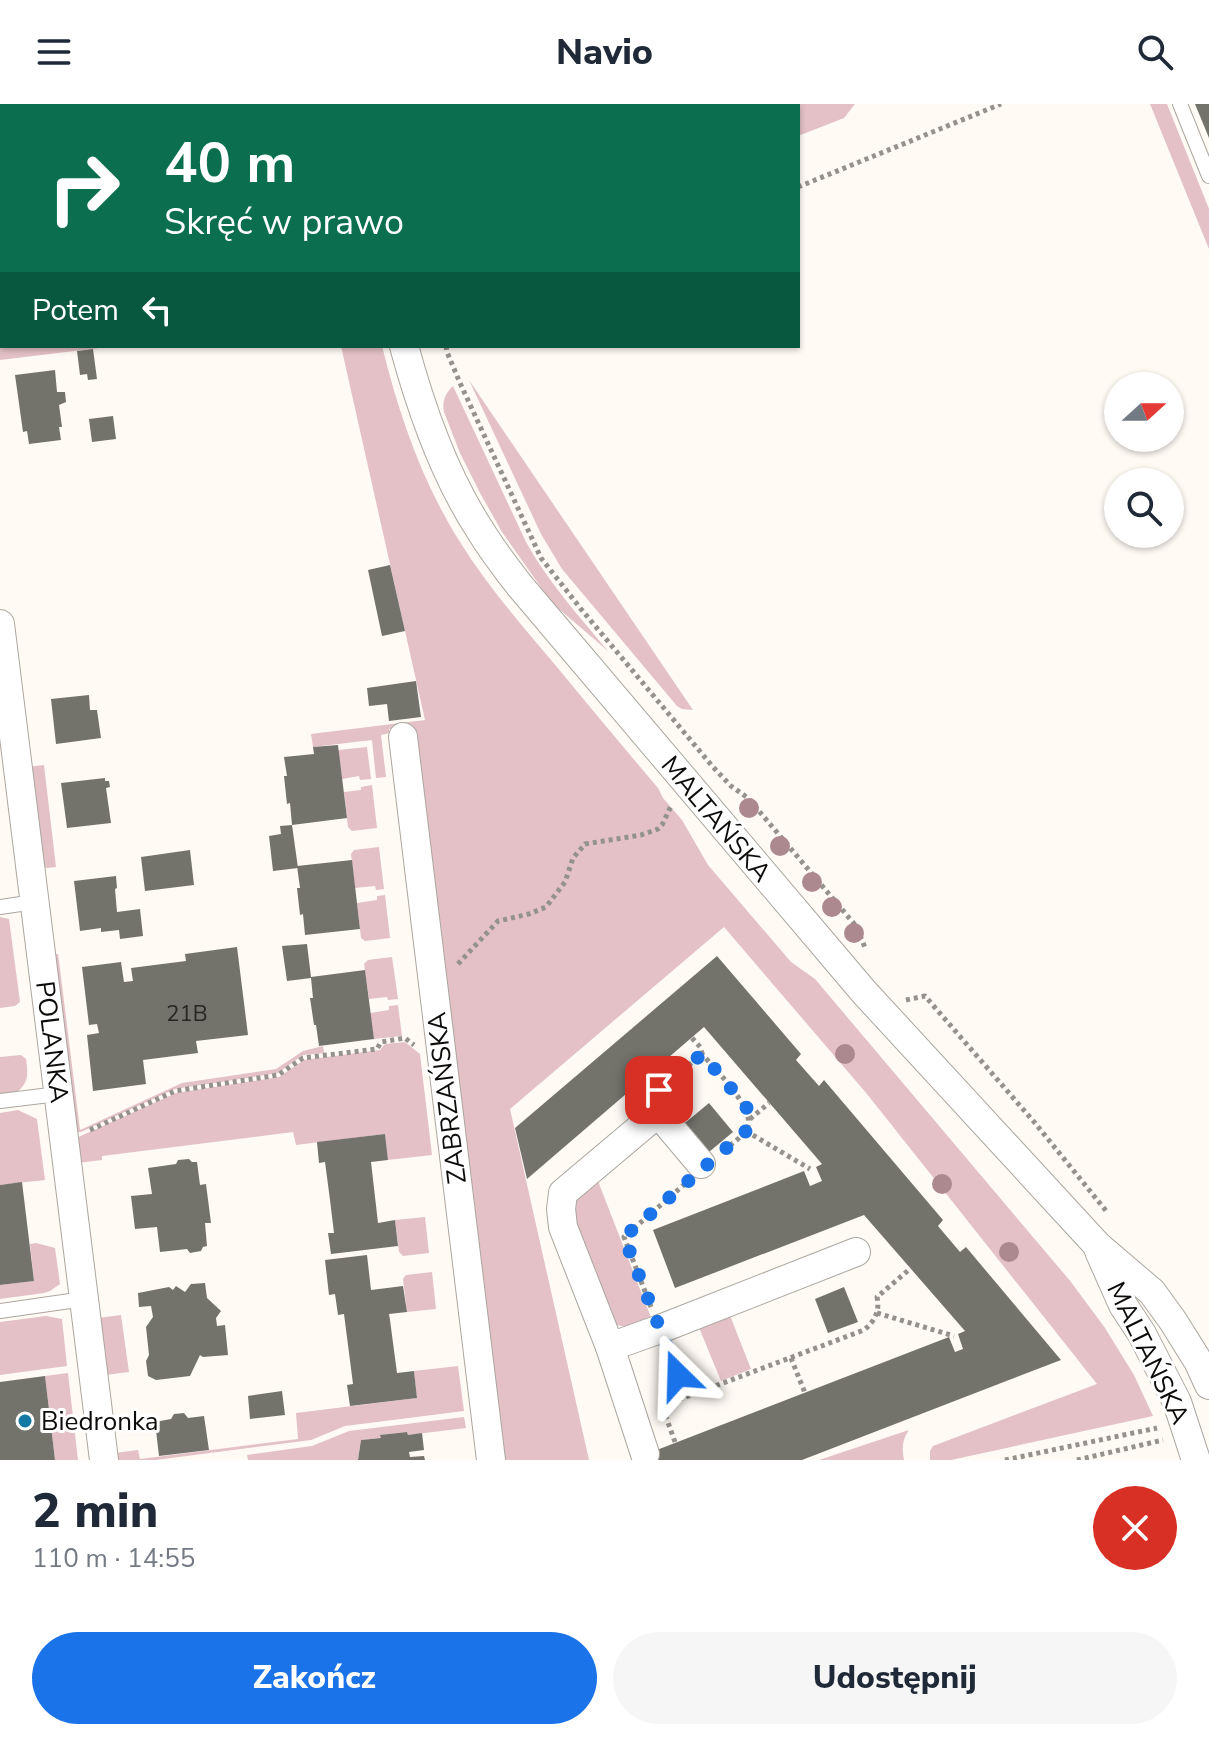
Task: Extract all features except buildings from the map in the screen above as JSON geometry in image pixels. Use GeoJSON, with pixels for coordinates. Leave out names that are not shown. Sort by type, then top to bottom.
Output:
{"type":"FeatureCollection","features":[{"type":"Feature","properties":{"kind":"street","name":"MALTAŃSKA"},"geometry":{"type":"LineString","coordinates":[[405,348],[421,403],[457,488],[479,528],[520,586],[856,983],[1098,1246],[1152,1292],[1198,1361],[1209,1385]]}},
{"type":"Feature","properties":{"kind":"street","name":"POLANKA"},"geometry":{"type":"LineString","coordinates":[[0,624],[4,686],[104,1460]]}},
{"type":"Feature","properties":{"kind":"street","name":"ZABRZAŃSKA"},"geometry":{"type":"LineString","coordinates":[[403,737],[491,1460]]}},
{"type":"Feature","properties":{"kind":"street"},"geometry":{"type":"LineString","coordinates":[[645,1454],[610,1347],[563,1227],[563,1193],[658,1113],[705,1165]]}},
{"type":"Feature","properties":{"kind":"street","name":"MALTAŃSKA"},"geometry":{"type":"LineString","coordinates":[[1098,1246],[1123,1305],[1142,1334],[1177,1402],[1196,1460]]}},
{"type":"Feature","properties":{"kind":"street"},"geometry":{"type":"LineString","coordinates":[[610,1347],[856,1252]]}},
{"type":"Feature","properties":{"kind":"lane"},"geometry":{"type":"LineString","coordinates":[[1180,104],[1209,176]]}},
{"type":"Feature","properties":{"kind":"lane"},"geometry":{"type":"LineString","coordinates":[[0,907],[34,902]]}},
{"type":"Feature","properties":{"kind":"lane"},"geometry":{"type":"LineString","coordinates":[[0,1101],[58,1094]]}},
{"type":"Feature","properties":{"kind":"lane"},"geometry":{"type":"LineString","coordinates":[[0,1311],[84,1299]]}},
{"type":"Feature","properties":{"kind":"path"},"geometry":{"type":"LineString","coordinates":[[800,186],[1001,104]]}},
{"type":"Feature","properties":{"kind":"path"},"geometry":{"type":"LineString","coordinates":[[446,348],[541,558],[713,767],[748,798],[856,926],[868,955]]}},
{"type":"Feature","properties":{"kind":"path"},"geometry":{"type":"LineString","coordinates":[[432,973],[452,970],[498,921],[546,907],[565,882],[573,858],[585,844],[641,835],[658,829],[674,801]]}},
{"type":"Feature","properties":{"kind":"path"},"geometry":{"type":"LineString","coordinates":[[898,994],[904,1001],[925,996],[1115,1221]]}},
{"type":"Feature","properties":{"kind":"path"},"geometry":{"type":"LineString","coordinates":[[64,1137],[80,1134],[175,1091],[278,1075],[303,1058],[377,1049],[381,1042],[405,1038],[424,1053]]}},
{"type":"Feature","properties":{"kind":"path"},"geometry":{"type":"LineString","coordinates":[[692,1038],[746,1106],[750,1119]]}},
{"type":"Feature","properties":{"kind":"path"},"geometry":{"type":"LineString","coordinates":[[647,1076],[659,1090],[702,1054]]}},
{"type":"Feature","properties":{"kind":"path"},"geometry":{"type":"LineString","coordinates":[[687,1397],[624,1237],[746,1131],[750,1119],[769,1103]]}},
{"type":"Feature","properties":{"kind":"path"},"geometry":{"type":"LineString","coordinates":[[746,1131],[810,1169]]}},
{"type":"Feature","properties":{"kind":"path"},"geometry":{"type":"LineString","coordinates":[[675,1442],[662,1406],[864,1330],[877,1313],[877,1297],[911,1268]]}},
{"type":"Feature","properties":{"kind":"path"},"geometry":{"type":"LineString","coordinates":[[877,1313],[954,1336]]}},
{"type":"Feature","properties":{"kind":"path"},"geometry":{"type":"LineString","coordinates":[[791,1358],[805,1393]]}},
{"type":"Feature","properties":{"kind":"path"},"geometry":{"type":"LineString","coordinates":[[1005,1460],[1165,1426]]}},
{"type":"Feature","properties":{"kind":"path"},"geometry":{"type":"LineString","coordinates":[[1077,1460],[1166,1439]]}},
{"type":"Feature","properties":{"kind":"path"},"geometry":{"type":"LineString","coordinates":[[1109,1453],[1115,1460]]}},
{"type":"Feature","properties":{"kind":"shaded area"},"geometry":{"type":"Polygon","coordinates":[[[800,104],[855,104],[844,118],[800,135],[800,104]]]}},
{"type":"Feature","properties":{"kind":"shaded area"},"geometry":{"type":"Polygon","coordinates":[[[1150,104],[1167,104],[1209,209],[1209,249],[1150,104]]]}},
{"type":"Feature","properties":{"kind":"shaded area"},"geometry":{"type":"Polygon","coordinates":[[[0,348],[99,348],[0,360],[0,348]]]}},
{"type":"Feature","properties":{"kind":"shaded area"},"geometry":{"type":"Polygon","coordinates":[[[341,348],[383,348],[404,423],[423,472],[446,519],[482,575],[658,788],[682,820],[708,865],[791,962],[815,979],[1071,1282],[1134,1375],[1153,1416],[951,1460],[930,1460],[933,1446],[1097,1384],[867,1094],[724,927],[510,1109],[589,1460],[502,1460],[411,726],[389,729],[390,733],[381,735],[386,777],[376,778],[372,740],[313,747],[311,734],[425,720],[341,348]]]}},
{"type":"Feature","properties":{"kind":"shaded area"},"geometry":{"type":"Polygon","coordinates":[[[469,380],[693,710],[677,706],[562,569],[541,534],[469,380]]]}},
{"type":"Feature","properties":{"kind":"shaded area"},"geometry":{"type":"Polygon","coordinates":[[[453,386],[526,542],[554,585],[608,651],[552,603],[502,532],[460,453],[444,412],[445,398],[453,386]]]}},
{"type":"Feature","properties":{"kind":"shaded area"},"geometry":{"type":"Polygon","coordinates":[[[367,747],[371,779],[360,780],[359,776],[342,779],[338,750],[367,747]]]}},
{"type":"Feature","properties":{"kind":"shaded area"},"geometry":{"type":"Polygon","coordinates":[[[44,765],[56,867],[47,868],[40,865],[27,767],[44,765]]]}},
{"type":"Feature","properties":{"kind":"shaded area"},"geometry":{"type":"Polygon","coordinates":[[[372,785],[377,828],[352,831],[348,827],[344,792],[372,785]]]}},
{"type":"Feature","properties":{"kind":"shaded area"},"geometry":{"type":"Polygon","coordinates":[[[379,847],[384,889],[376,890],[375,886],[355,888],[351,854],[354,850],[379,847]]]}},
{"type":"Feature","properties":{"kind":"shaded area"},"geometry":{"type":"Polygon","coordinates":[[[385,895],[390,938],[365,941],[361,938],[357,903],[377,900],[377,896],[385,895]]]}},
{"type":"Feature","properties":{"kind":"shaded area"},"geometry":{"type":"Polygon","coordinates":[[[0,917],[9,919],[20,1002],[0,1008],[0,917]]]}},
{"type":"Feature","properties":{"kind":"shaded area"},"geometry":{"type":"Polygon","coordinates":[[[55,954],[58,954],[59,961],[80,1130],[182,1083],[276,1069],[303,1051],[323,1046],[324,1053],[303,1055],[278,1073],[175,1089],[81,1132],[73,1132],[55,954]]]}},
{"type":"Feature","properties":{"kind":"shaded area"},"geometry":{"type":"Polygon","coordinates":[[[392,957],[398,999],[369,999],[364,964],[368,960],[392,957]]]}},
{"type":"Feature","properties":{"kind":"shaded area"},"geometry":{"type":"Polygon","coordinates":[[[398,1005],[402,1036],[374,1039],[370,1013],[398,1005]]]}},
{"type":"Feature","properties":{"kind":"shaded area"},"geometry":{"type":"Polygon","coordinates":[[[405,1042],[420,1054],[432,1155],[388,1160],[385,1134],[296,1145],[293,1132],[102,1156],[102,1160],[77,1163],[74,1139],[176,1093],[279,1077],[304,1060],[380,1050],[385,1044],[405,1042]]]}},
{"type":"Feature","properties":{"kind":"shaded area"},"geometry":{"type":"Polygon","coordinates":[[[21,1055],[26,1059],[27,1069],[24,1085],[17,1092],[0,1094],[0,1057],[21,1055]]]}},
{"type":"Feature","properties":{"kind":"shaded area"},"geometry":{"type":"Polygon","coordinates":[[[18,1110],[37,1119],[45,1180],[0,1185],[0,1113],[18,1110]]]}},
{"type":"Feature","properties":{"kind":"shaded area"},"geometry":{"type":"Polygon","coordinates":[[[596,1176],[652,1320],[623,1326],[606,1317],[570,1203],[596,1176]]]}},
{"type":"Feature","properties":{"kind":"shaded area"},"geometry":{"type":"Polygon","coordinates":[[[425,1217],[429,1253],[403,1256],[399,1252],[395,1220],[425,1217]]]}},
{"type":"Feature","properties":{"kind":"shaded area"},"geometry":{"type":"Polygon","coordinates":[[[30,1244],[55,1248],[60,1284],[44,1293],[0,1299],[0,1285],[34,1281],[30,1244]]]}},
{"type":"Feature","properties":{"kind":"shaded area"},"geometry":{"type":"Polygon","coordinates":[[[432,1272],[436,1309],[407,1312],[403,1279],[406,1275],[432,1272]]]}},
{"type":"Feature","properties":{"kind":"shaded area"},"geometry":{"type":"Polygon","coordinates":[[[729,1313],[751,1369],[721,1381],[698,1325],[729,1313]]]}},
{"type":"Feature","properties":{"kind":"shaded area"},"geometry":{"type":"Polygon","coordinates":[[[121,1315],[129,1372],[105,1375],[98,1318],[121,1315]]]}},
{"type":"Feature","properties":{"kind":"shaded area"},"geometry":{"type":"Polygon","coordinates":[[[46,1316],[62,1319],[67,1366],[0,1375],[0,1322],[46,1316]]]}},
{"type":"Feature","properties":{"kind":"shaded area"},"geometry":{"type":"Polygon","coordinates":[[[458,1366],[464,1411],[345,1426],[311,1440],[156,1460],[116,1460],[115,1453],[138,1450],[140,1459],[298,1439],[296,1413],[417,1398],[414,1371],[458,1366]]]}},
{"type":"Feature","properties":{"kind":"shaded area"},"geometry":{"type":"Polygon","coordinates":[[[68,1373],[78,1460],[55,1460],[45,1376],[68,1373]]]}},
{"type":"Feature","properties":{"kind":"shaded area"},"geometry":{"type":"Polygon","coordinates":[[[464,1417],[466,1428],[408,1435],[407,1432],[361,1440],[358,1460],[248,1460],[247,1455],[312,1446],[349,1431],[464,1417]]]}},
{"type":"Feature","properties":{"kind":"shaded area"},"geometry":{"type":"Polygon","coordinates":[[[909,1430],[903,1444],[904,1460],[819,1460],[909,1430]]]}},
{"type":"Feature","properties":{"kind":"place","name":"Biedronka"},"geometry":{"type":"Point","coordinates":[25,1421]}},
{"type":"Feature","properties":{"kind":"route"},"geometry":{"type":"LineString","coordinates":[[659,1090],[702,1054],[746,1106],[750,1119],[746,1131],[624,1237],[678,1375]]}}]}
